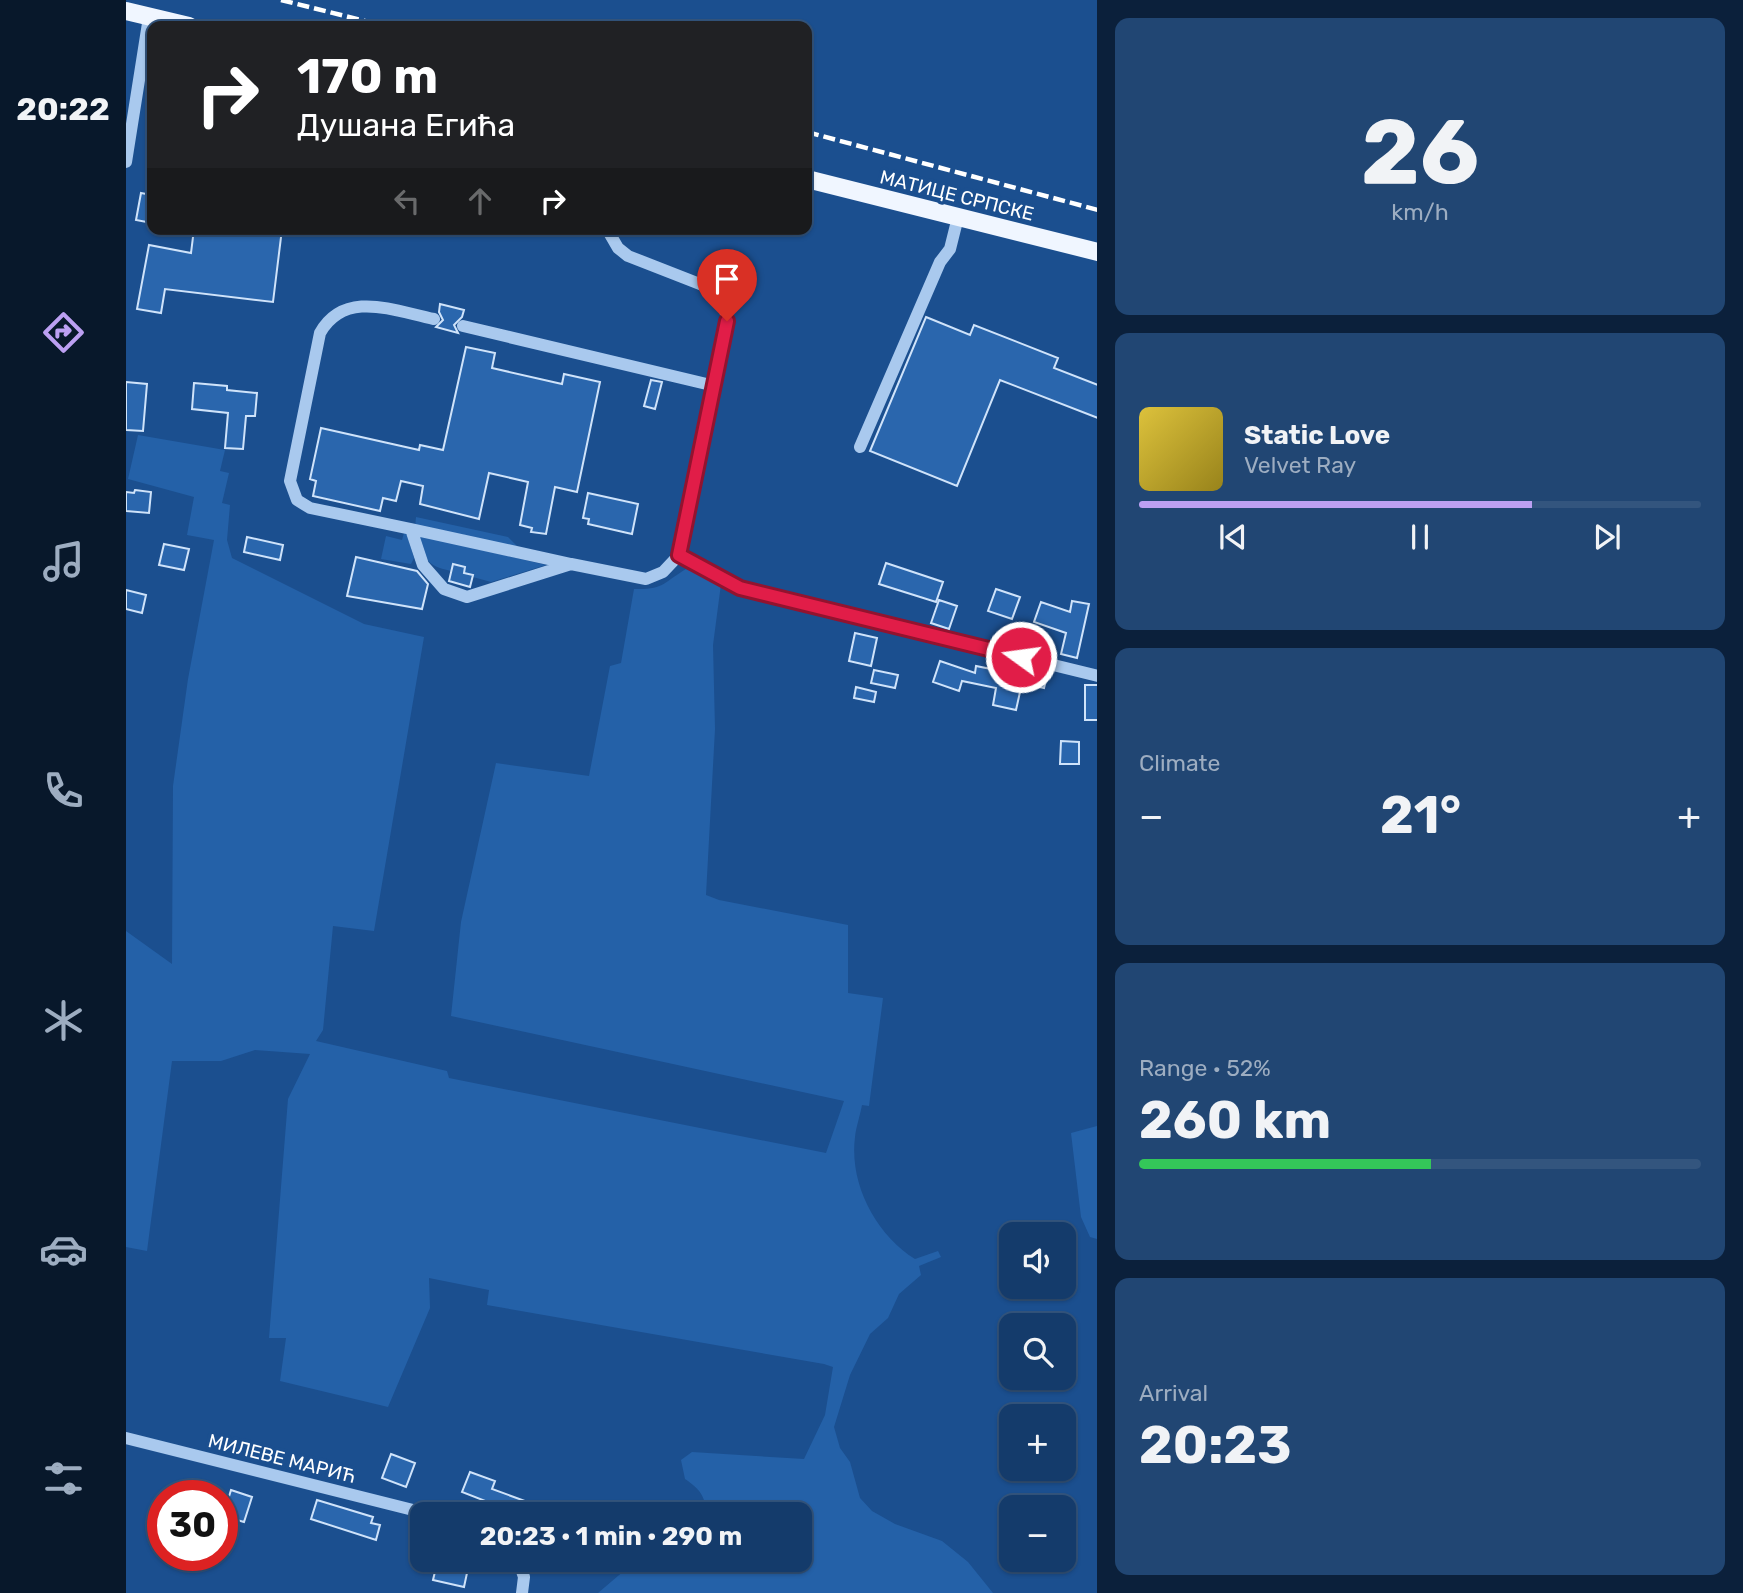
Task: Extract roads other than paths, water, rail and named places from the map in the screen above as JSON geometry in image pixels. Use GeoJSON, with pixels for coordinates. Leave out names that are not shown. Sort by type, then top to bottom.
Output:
{"type":"FeatureCollection","features":[{"type":"Feature","properties":{"kind":"main road"},"geometry":{"type":"LineString","coordinates":[[126,11],[167,21]]}},
{"type":"Feature","properties":{"kind":"main road","name":"МАТИЦЕ СРПСКЕ"},"geometry":{"type":"LineString","coordinates":[[812,180],[1097,252]]}},
{"type":"Feature","properties":{"kind":"street"},"geometry":{"type":"LineString","coordinates":[[148,21],[149,17]]}},
{"type":"Feature","properties":{"kind":"street"},"geometry":{"type":"LineString","coordinates":[[126,162],[147,30]]}},
{"type":"Feature","properties":{"kind":"street"},"geometry":{"type":"LineString","coordinates":[[860,447],[940,262],[950,249],[958,217]]}},
{"type":"Feature","properties":{"kind":"street"},"geometry":{"type":"LineString","coordinates":[[434,318],[361,305],[332,316],[320,333],[290,481],[297,500],[310,508],[646,579],[663,572],[679,555],[715,386],[727,321],[726,308],[720,296],[710,288],[628,256],[618,248],[610,235]]}},
{"type":"Feature","properties":{"kind":"street"},"geometry":{"type":"LineString","coordinates":[[463,326],[715,386]]}},
{"type":"Feature","properties":{"kind":"street"},"geometry":{"type":"LineString","coordinates":[[411,529],[423,565],[444,589],[467,597],[571,564]]}},
{"type":"Feature","properties":{"kind":"street"},"geometry":{"type":"LineString","coordinates":[[679,555],[740,588],[1097,676]]}},
{"type":"Feature","properties":{"kind":"street","name":"МИЛЕВЕ МAРИЋ"},"geometry":{"type":"LineString","coordinates":[[126,1438],[410,1509]]}},
{"type":"Feature","properties":{"kind":"street"},"geometry":{"type":"LineString","coordinates":[[522,1572],[522,1593]]}},
{"type":"Feature","properties":{"kind":"railway"},"geometry":{"type":"LineString","coordinates":[[281,0],[365,21]]}},
{"type":"Feature","properties":{"kind":"railway"},"geometry":{"type":"LineString","coordinates":[[812,133],[1097,210]]}}]}
